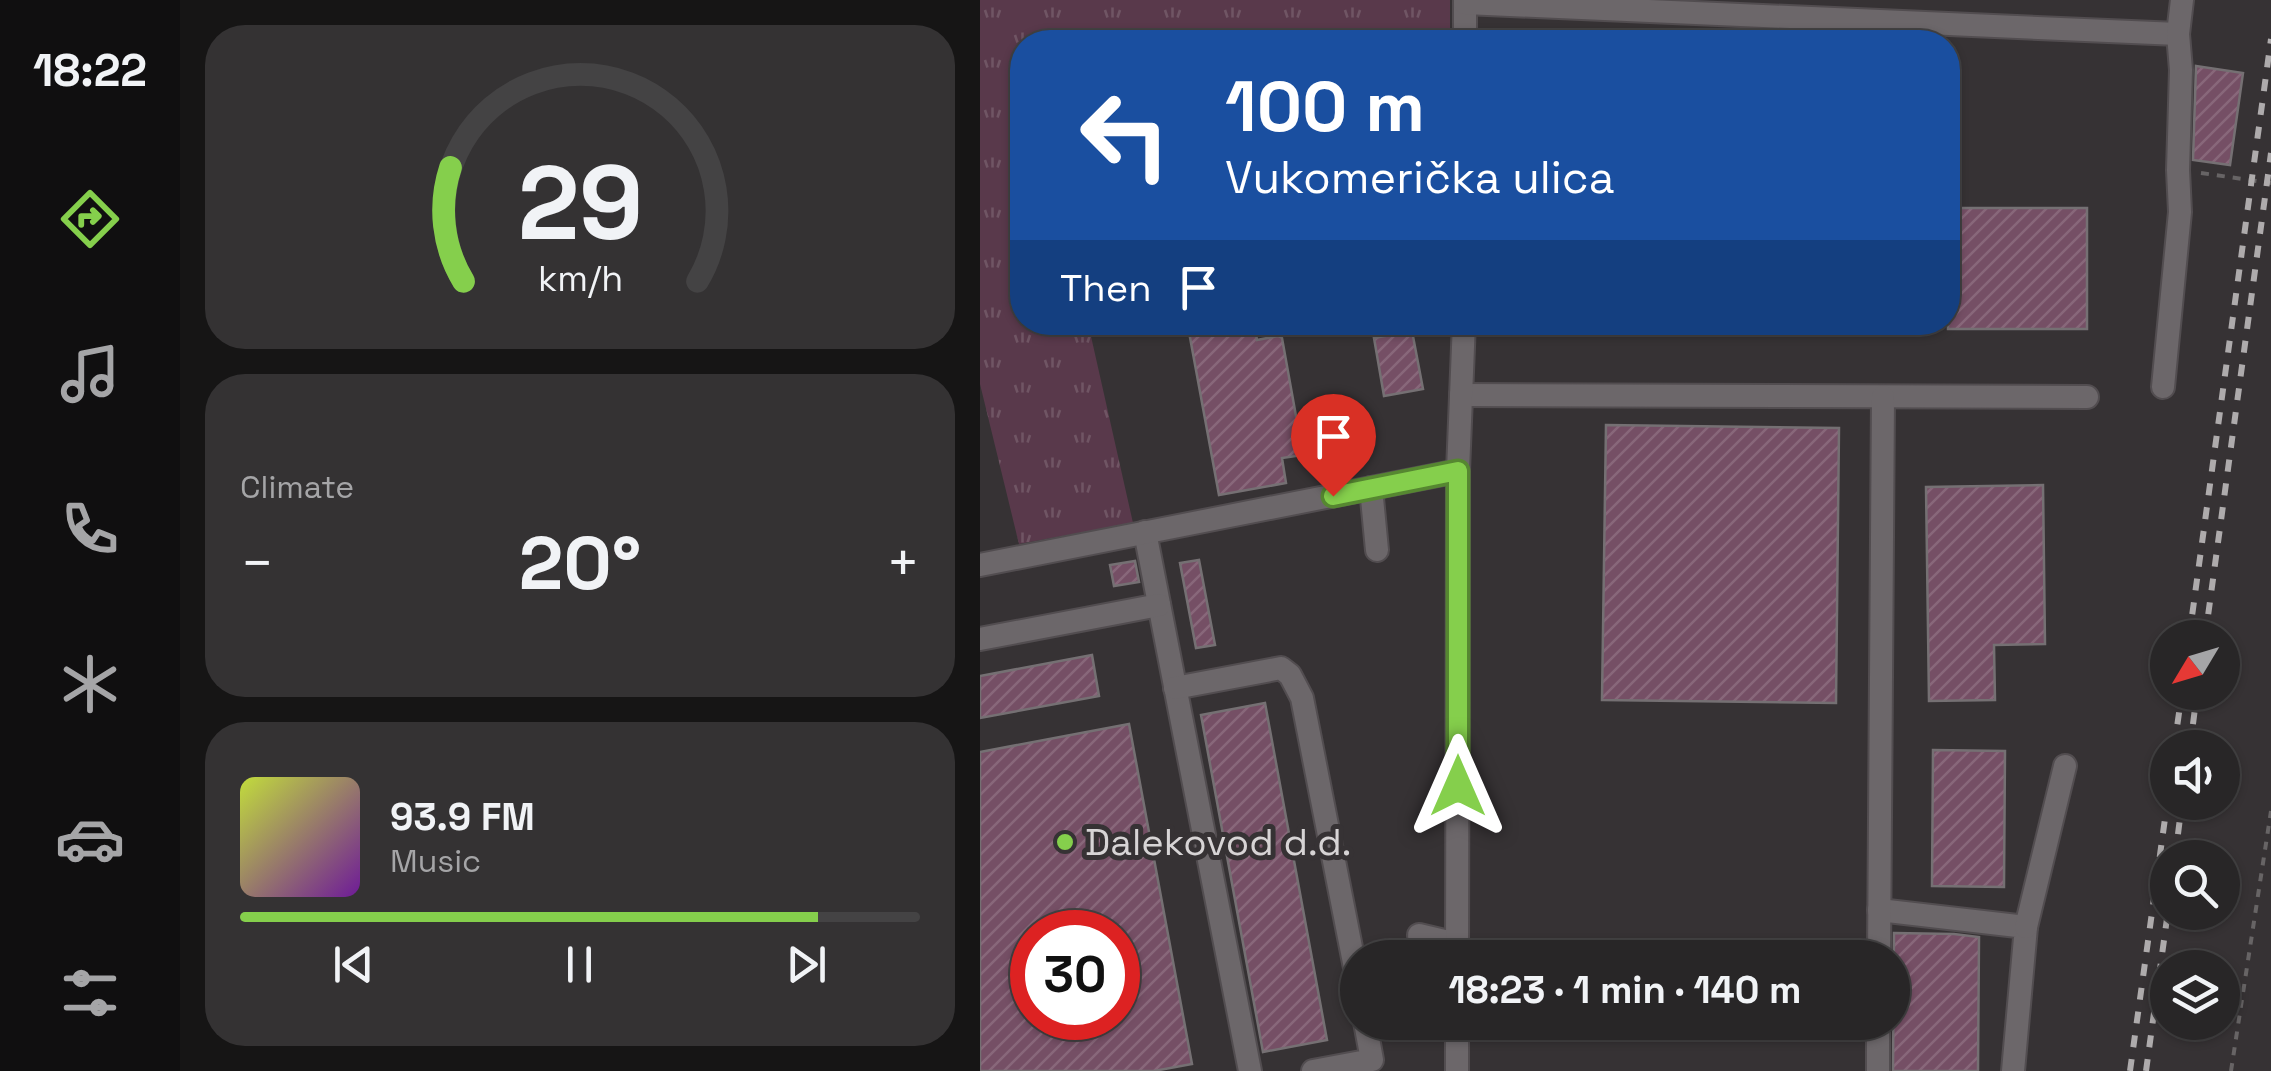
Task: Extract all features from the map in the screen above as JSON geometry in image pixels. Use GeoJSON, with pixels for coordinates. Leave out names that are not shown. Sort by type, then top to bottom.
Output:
{"type":"FeatureCollection","features":[{"type":"Feature","properties":{"kind":"street"},"geometry":{"type":"LineString","coordinates":[[2163,387],[2180,212],[2178,34],[2182,0]]}},
{"type":"Feature","properties":{"kind":"street"},"geometry":{"type":"LineString","coordinates":[[1466,30],[1465,2],[2178,34]]}},
{"type":"Feature","properties":{"kind":"street"},"geometry":{"type":"LineString","coordinates":[[1457,940],[1458,471],[1463,335]]}},
{"type":"Feature","properties":{"kind":"street"},"geometry":{"type":"LineString","coordinates":[[1461,396],[2086,398]]}},
{"type":"Feature","properties":{"kind":"street"},"geometry":{"type":"LineString","coordinates":[[1878,940],[1883,397]]}},
{"type":"Feature","properties":{"kind":"street"},"geometry":{"type":"LineString","coordinates":[[980,565],[1458,471]]}},
{"type":"Feature","properties":{"kind":"street"},"geometry":{"type":"LineString","coordinates":[[1371,488],[1376,550]]}},
{"type":"Feature","properties":{"kind":"street"},"geometry":{"type":"LineString","coordinates":[[1145,532],[1250,1071]]}},
{"type":"Feature","properties":{"kind":"street"},"geometry":{"type":"LineString","coordinates":[[980,639],[1159,605]]}},
{"type":"Feature","properties":{"kind":"street"},"geometry":{"type":"LineString","coordinates":[[1175,688],[1281,668],[1290,675],[1302,698],[1350,940]]}},
{"type":"Feature","properties":{"kind":"street"},"geometry":{"type":"LineString","coordinates":[[2013,1071],[2026,927],[2065,766]]}},
{"type":"Feature","properties":{"kind":"street"},"geometry":{"type":"LineString","coordinates":[[1879,910],[2026,927]]}},
{"type":"Feature","properties":{"kind":"street"},"geometry":{"type":"LineString","coordinates":[[1419,935],[1431,940]]}},
{"type":"Feature","properties":{"kind":"street"},"geometry":{"type":"LineString","coordinates":[[1312,1071],[1372,1060],[1368,1040]]}},
{"type":"Feature","properties":{"kind":"street"},"geometry":{"type":"LineString","coordinates":[[1457,1040],[1457,1071]]}},
{"type":"Feature","properties":{"kind":"street"},"geometry":{"type":"LineString","coordinates":[[1878,1040],[1878,1071]]}},
{"type":"Feature","properties":{"kind":"path"},"geometry":{"type":"LineString","coordinates":[[2178,170],[2271,183]]}},
{"type":"Feature","properties":{"kind":"path"},"geometry":{"type":"LineString","coordinates":[[2231,1071],[2271,811]]}},
{"type":"Feature","properties":{"kind":"green space"},"geometry":{"type":"Polygon","coordinates":[[[980,0],[1450,0],[1450,30],[1010,30],[1010,335],[1091,335],[1133,523],[1019,544],[980,384],[980,0]]]}},
{"type":"Feature","properties":{"kind":"building"},"geometry":{"type":"Polygon","coordinates":[[[2196,66],[2243,73],[2230,165],[2193,160],[2196,66]]]}},
{"type":"Feature","properties":{"kind":"building"},"geometry":{"type":"Polygon","coordinates":[[[1960,208],[2087,208],[2087,329],[1960,329],[1960,208]]]}},
{"type":"Feature","properties":{"kind":"building"},"geometry":{"type":"Polygon","coordinates":[[[1190,335],[1256,335],[1257,340],[1278,336],[1282,338],[1303,455],[1282,458],[1286,483],[1219,495],[1190,335]]]}},
{"type":"Feature","properties":{"kind":"building"},"geometry":{"type":"Polygon","coordinates":[[[1413,335],[1423,389],[1384,396],[1374,338],[1413,335]]]}},
{"type":"Feature","properties":{"kind":"building"},"geometry":{"type":"Polygon","coordinates":[[[1606,425],[1839,428],[1836,703],[1602,700],[1606,425]]]}},
{"type":"Feature","properties":{"kind":"building"},"geometry":{"type":"Polygon","coordinates":[[[2043,485],[2045,644],[1994,645],[1995,700],[1929,701],[1926,487],[2043,485]]]}},
{"type":"Feature","properties":{"kind":"building"},"geometry":{"type":"Polygon","coordinates":[[[1199,560],[1215,645],[1196,648],[1180,563],[1199,560]]]}},
{"type":"Feature","properties":{"kind":"building"},"geometry":{"type":"Polygon","coordinates":[[[1135,561],[1139,582],[1114,586],[1110,565],[1135,561]]]}},
{"type":"Feature","properties":{"kind":"building"},"geometry":{"type":"Polygon","coordinates":[[[1092,655],[1099,696],[980,718],[980,676],[1092,655]]]}},
{"type":"Feature","properties":{"kind":"building"},"geometry":{"type":"Polygon","coordinates":[[[1265,703],[1327,1040],[1263,1052],[1201,715],[1265,703]]]}},
{"type":"Feature","properties":{"kind":"building","name":"Dalekovod d.d."},"geometry":{"type":"Polygon","coordinates":[[[1129,724],[1192,1064],[1154,1071],[980,1071],[980,752],[1129,724]]]}},
{"type":"Feature","properties":{"kind":"building"},"geometry":{"type":"Polygon","coordinates":[[[1933,750],[2005,751],[2004,887],[1932,886],[1933,750]]]}},
{"type":"Feature","properties":{"kind":"building"},"geometry":{"type":"Polygon","coordinates":[[[1894,933],[1979,937],[1978,1071],[1893,1071],[1893,1040],[1910,1040],[1910,940],[1894,940],[1894,933]]]}},
{"type":"Feature","properties":{"kind":"railway"},"geometry":{"type":"LineString","coordinates":[[2191,620],[2271,39]]}},
{"type":"Feature","properties":{"kind":"railway"},"geometry":{"type":"LineString","coordinates":[[2207,620],[2271,153]]}},
{"type":"Feature","properties":{"kind":"railway"},"geometry":{"type":"LineString","coordinates":[[2177,730],[2179,710]]}},
{"type":"Feature","properties":{"kind":"railway"},"geometry":{"type":"LineString","coordinates":[[2192,730],[2195,710]]}},
{"type":"Feature","properties":{"kind":"railway"},"geometry":{"type":"LineString","coordinates":[[2130,1071],[2165,820]]}},
{"type":"Feature","properties":{"kind":"railway"},"geometry":{"type":"LineString","coordinates":[[2177,840],[2180,820]]}},
{"type":"Feature","properties":{"kind":"railway"},"geometry":{"type":"LineString","coordinates":[[2146,1071],[2165,930]]}},
{"type":"Feature","properties":{"kind":"place","name":"Dalekovod d.d."},"geometry":{"type":"Point","coordinates":[1065,842]}},
{"type":"Feature","properties":{"kind":"route"},"geometry":{"type":"LineString","coordinates":[[1333,496],[1458,471],[1458,786]]}}]}
